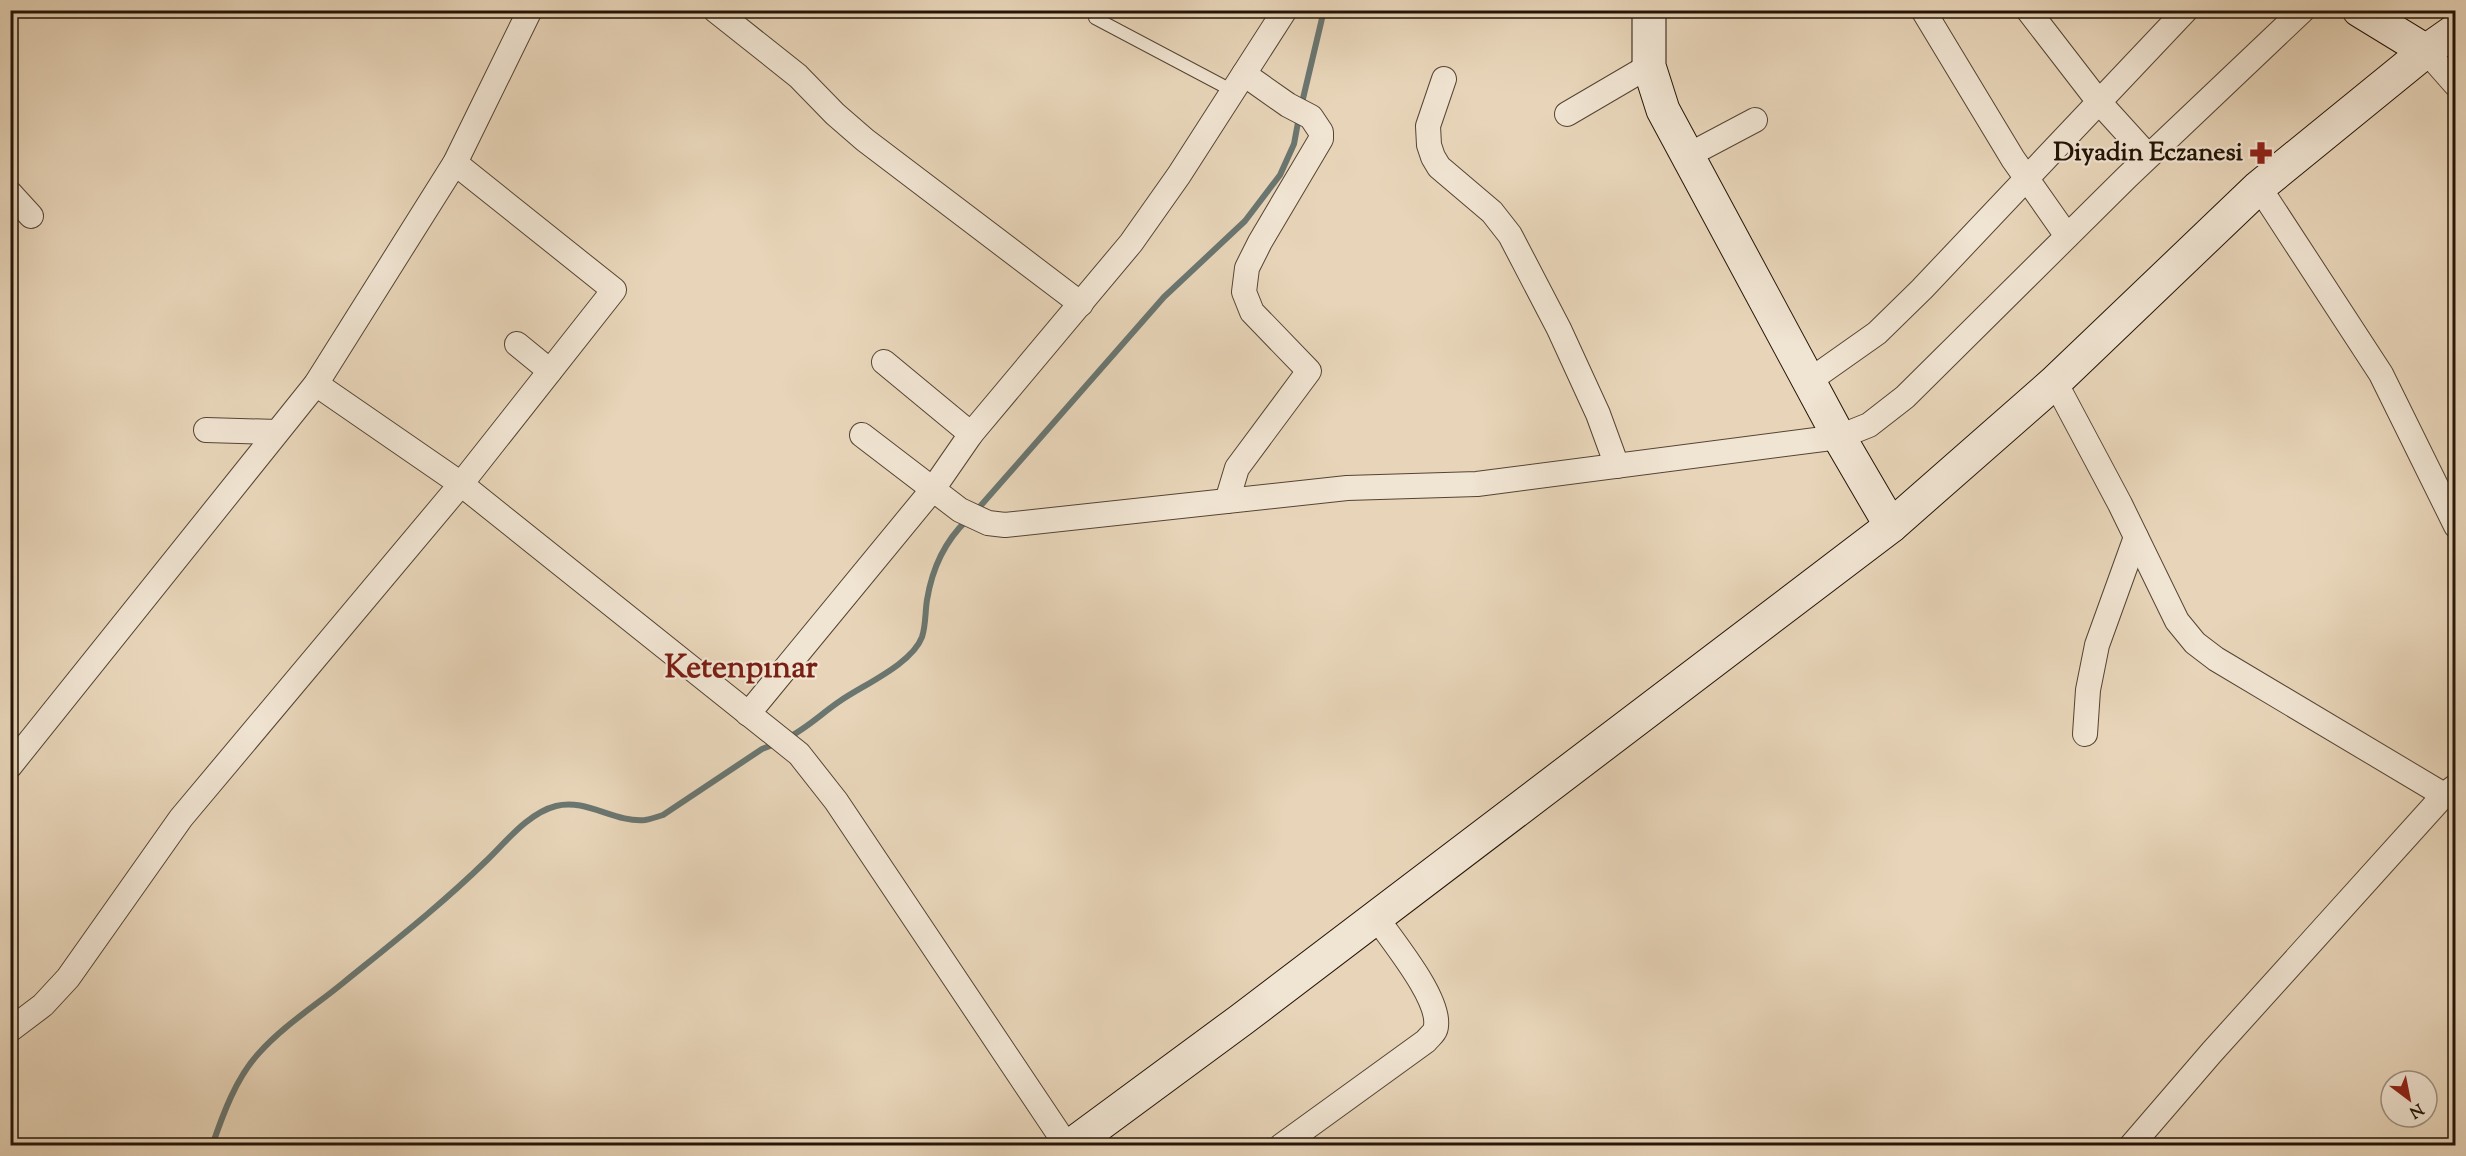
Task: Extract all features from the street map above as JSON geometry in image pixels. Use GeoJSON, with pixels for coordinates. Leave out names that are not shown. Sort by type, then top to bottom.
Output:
{"type":"FeatureCollection","features":[{"type":"Feature","properties":{"kind":"street"},"geometry":{"type":"LineString","coordinates":[[10,766],[316,384],[455,163],[530,10]]}},
{"type":"Feature","properties":{"kind":"street"},"geometry":{"type":"LineString","coordinates":[[715,10],[798,76],[835,114],[865,140],[1080,304]]}},
{"type":"Feature","properties":{"kind":"street"},"geometry":{"type":"LineString","coordinates":[[748,714],[933,489],[971,434],[1131,243],[1179,175],[1285,10]]}},
{"type":"Feature","properties":{"kind":"street"},"geometry":{"type":"LineString","coordinates":[[1649,10],[1649,66],[1663,110],[1839,437],[1891,526]]}},
{"type":"Feature","properties":{"kind":"street"},"geometry":{"type":"LineString","coordinates":[[1923,10],[2025,178],[2067,236]]}},
{"type":"Feature","properties":{"kind":"street"},"geometry":{"type":"LineString","coordinates":[[2028,10],[2099,102],[2148,156]]}},
{"type":"Feature","properties":{"kind":"street"},"geometry":{"type":"LineString","coordinates":[[1809,381],[1877,333],[1922,289],[2186,10]]}},
{"type":"Feature","properties":{"kind":"street"},"geometry":{"type":"LineString","coordinates":[[862,435],[960,510],[988,523],[1005,525],[1347,488],[1477,484],[1839,437],[1869,424],[1905,397],[2148,156],[2303,10]]}},
{"type":"Feature","properties":{"kind":"street"},"geometry":{"type":"LineString","coordinates":[[2359,10],[2426,51],[2456,85]]}},
{"type":"Feature","properties":{"kind":"street"},"geometry":{"type":"LineString","coordinates":[[316,384],[461,484],[799,754],[836,801],[1068,1146],[1376,917],[1891,526],[2055,382],[2259,187],[2426,51],[2456,30]]}},
{"type":"Feature","properties":{"kind":"street"},"geometry":{"type":"LineString","coordinates":[[1567,114],[1649,66]]}},
{"type":"Feature","properties":{"kind":"street"},"geometry":{"type":"LineString","coordinates":[[1444,79],[1428,126],[1432,157],[1439,168],[1492,212],[1510,235],[1559,329],[1598,414],[1617,466]]}},
{"type":"Feature","properties":{"kind":"street"},"geometry":{"type":"LineString","coordinates":[[1227,501],[1237,468],[1309,371],[1252,312],[1244,292],[1248,268],[1260,242],[1321,139],[1321,132],[1311,117],[1239,82]]}},
{"type":"Feature","properties":{"kind":"street"},"geometry":{"type":"LineString","coordinates":[[1687,156],[1755,120]]}},
{"type":"Feature","properties":{"kind":"street"},"geometry":{"type":"LineString","coordinates":[[12,1027],[43,1005],[68,978],[181,818],[461,484],[614,290],[455,163]]}},
{"type":"Feature","properties":{"kind":"street"},"geometry":{"type":"LineString","coordinates":[[2259,187],[2381,374],[2456,526]]}},
{"type":"Feature","properties":{"kind":"street"},"geometry":{"type":"LineString","coordinates":[[10,193],[31,216]]}},
{"type":"Feature","properties":{"kind":"street"},"geometry":{"type":"LineString","coordinates":[[517,344],[550,371]]}},
{"type":"Feature","properties":{"kind":"street"},"geometry":{"type":"LineString","coordinates":[[884,362],[971,434]]}},
{"type":"Feature","properties":{"kind":"street"},"geometry":{"type":"LineString","coordinates":[[2055,382],[2177,621],[2195,643],[2216,659],[2450,791],[2212,1052],[2131,1146]]}},
{"type":"Feature","properties":{"kind":"street"},"geometry":{"type":"LineString","coordinates":[[206,430],[277,432]]}},
{"type":"Feature","properties":{"kind":"street"},"geometry":{"type":"LineString","coordinates":[[2085,734],[2088,690],[2097,645],[2136,537]]}},
{"type":"Feature","properties":{"kind":"street"},"geometry":{"type":"LineString","coordinates":[[1281,1146],[1426,1041],[1436,1029],[1437,1014],[1430,996],[1376,917]]}},
{"type":"Feature","properties":{"kind":"lane"},"geometry":{"type":"LineString","coordinates":[[1095,18],[1239,82]]}},
{"type":"Feature","properties":{"kind":"waterway"},"geometry":{"type":"LineString","coordinates":[[1301,107],[1324,10]]}},
{"type":"Feature","properties":{"kind":"waterway"},"geometry":{"type":"LineString","coordinates":[[976,511],[1164,297],[1245,221],[1280,175],[1294,144],[1299,117]]}},
{"type":"Feature","properties":{"kind":"waterway"},"geometry":{"type":"LineString","coordinates":[[787,738],[898,665],[917,647],[922,637],[927,600],[936,567],[952,537],[967,520]]}},
{"type":"Feature","properties":{"kind":"waterway"},"geometry":{"type":"LineString","coordinates":[[212,1146],[237,1085],[251,1063],[268,1043],[433,909],[536,815],[567,804],[634,820],[654,818],[663,815],[762,749],[775,744]]}},
{"type":"Feature","properties":{"kind":"place","name":"Diyadin Eczanesi"},"geometry":{"type":"Point","coordinates":[2261,153]}},
{"type":"Feature","properties":{"kind":"district","name":"Ketenpınar"},"geometry":{"type":"Point","coordinates":[741,669]}}]}
